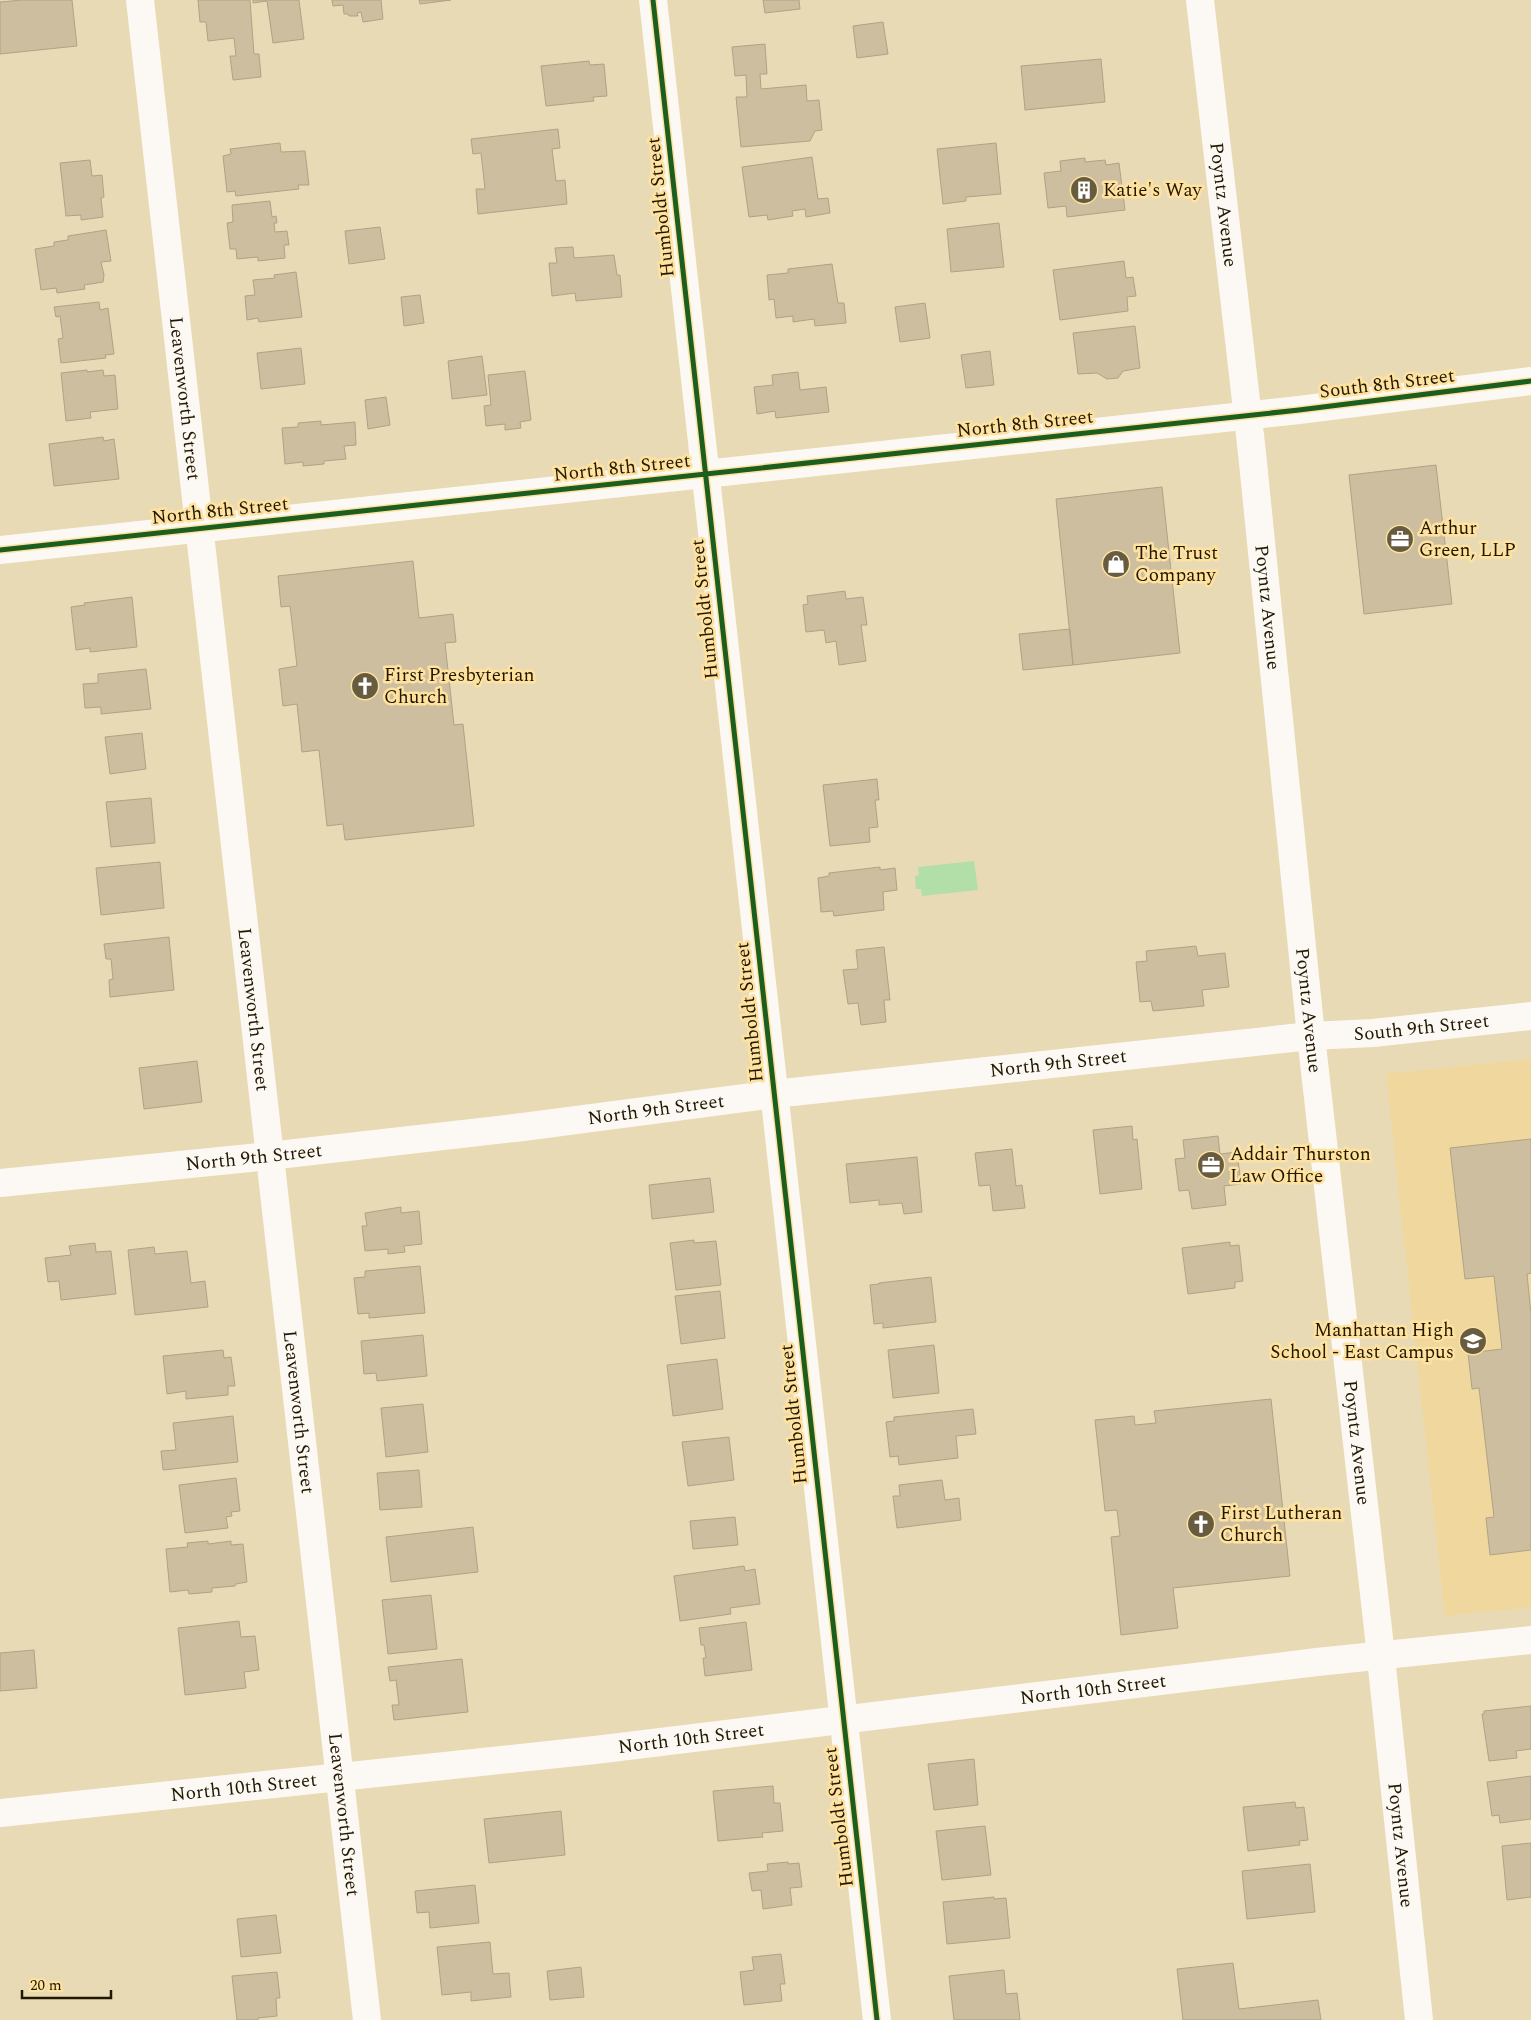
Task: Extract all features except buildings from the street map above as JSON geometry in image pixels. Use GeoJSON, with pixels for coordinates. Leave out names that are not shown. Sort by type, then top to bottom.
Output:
{"type":"FeatureCollection","features":[{"type":"Feature","properties":{"kind":"street","name":"Leavenworth Street"},"geometry":{"type":"LineString","coordinates":[[140,0],[367,2020]]}},
{"type":"Feature","properties":{"kind":"street","name":"Humboldt Street"},"geometry":{"type":"LineString","coordinates":[[653,0],[877,2020]]}},
{"type":"Feature","properties":{"kind":"street","name":"Poyntz Avenue"},"geometry":{"type":"LineString","coordinates":[[1200,0],[1248,416],[1311,1036],[1381,1655],[1418,2020]]}},
{"type":"Feature","properties":{"kind":"street","name":"South 8th Street"},"geometry":{"type":"LineString","coordinates":[[1248,416],[1531,381]]}},
{"type":"Feature","properties":{"kind":"street","name":"North 8th Street"},"geometry":{"type":"LineString","coordinates":[[0,550],[1248,416]]}},
{"type":"Feature","properties":{"kind":"street","name":"South 9th Street"},"geometry":{"type":"LineString","coordinates":[[1311,1036],[1373,1034],[1531,1016]]}},
{"type":"Feature","properties":{"kind":"street","name":"North 9th Street"},"geometry":{"type":"LineString","coordinates":[[0,1183],[269,1156],[523,1127],[774,1094],[1311,1036]]}},
{"type":"Feature","properties":{"kind":"street","name":"North 10th Street"},"geometry":{"type":"LineString","coordinates":[[0,1813],[340,1778],[1381,1655],[1531,1640]]}},
{"type":"Feature","properties":{"kind":"shaded area"},"geometry":{"type":"Polygon","coordinates":[[[974,861],[978,890],[922,896],[921,889],[916,889],[915,876],[919,875],[918,867],[974,861]]]}},
{"type":"Feature","properties":{"kind":"shaded area","name":"Manhattan High School - East Campus"},"geometry":{"type":"Polygon","coordinates":[[[1531,1059],[1531,1607],[1445,1616],[1386,1074],[1531,1059]]]}},
{"type":"Feature","properties":{"kind":"cycle path"},"geometry":{"type":"LineString","coordinates":[[653,0],[877,2020]]}},
{"type":"Feature","properties":{"kind":"cycle path"},"geometry":{"type":"LineString","coordinates":[[0,550],[1299,410],[1531,381]]}},
{"type":"Feature","properties":{"kind":"place","name":"Katie's Way"},"geometry":{"type":"Point","coordinates":[1084,190]}},
{"type":"Feature","properties":{"kind":"place","name":"Arthur Green, LLP"},"geometry":{"type":"Point","coordinates":[1400,539]}},
{"type":"Feature","properties":{"kind":"place","name":"The Trust Company"},"geometry":{"type":"Point","coordinates":[1116,564]}},
{"type":"Feature","properties":{"kind":"place","name":"First Presbyterian Church"},"geometry":{"type":"Point","coordinates":[365,686]}},
{"type":"Feature","properties":{"kind":"place","name":"Addair Thurston Law Office"},"geometry":{"type":"Point","coordinates":[1211,1165]}},
{"type":"Feature","properties":{"kind":"place","name":"Manhattan High School - East Campus"},"geometry":{"type":"Point","coordinates":[1473,1341]}},
{"type":"Feature","properties":{"kind":"place","name":"First Lutheran Church"},"geometry":{"type":"Point","coordinates":[1201,1524]}}]}
